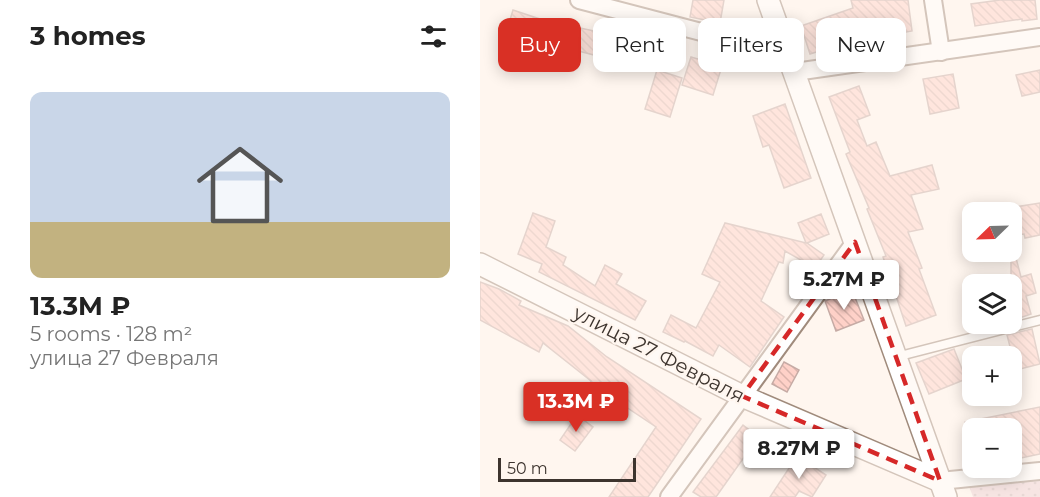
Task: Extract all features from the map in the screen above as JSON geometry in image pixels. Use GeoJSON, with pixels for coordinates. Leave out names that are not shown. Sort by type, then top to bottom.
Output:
{"type":"FeatureCollection","features":[{"type":"Feature","properties":{"kind":"street"},"geometry":{"type":"LineString","coordinates":[[579,0],[698,35]]}},
{"type":"Feature","properties":{"kind":"street"},"geometry":{"type":"LineString","coordinates":[[768,0],[775,18]]}},
{"type":"Feature","properties":{"kind":"street"},"geometry":{"type":"LineString","coordinates":[[933,0],[941,52]]}},
{"type":"Feature","properties":{"kind":"street"},"geometry":{"type":"LineString","coordinates":[[804,62],[941,52],[1040,37]]}},
{"type":"Feature","properties":{"kind":"street"},"geometry":{"type":"LineString","coordinates":[[795,72],[943,489],[1040,471]]}},
{"type":"Feature","properties":{"kind":"street"},"geometry":{"type":"LineString","coordinates":[[669,497],[855,242]]}},
{"type":"Feature","properties":{"kind":"street","name":"улица 27 Февраля"},"geometry":{"type":"LineString","coordinates":[[480,264],[742,396],[943,489]]}},
{"type":"Feature","properties":{"kind":"lane"},"geometry":{"type":"LineString","coordinates":[[896,357],[1040,320]]}},
{"type":"Feature","properties":{"kind":"highlighted area"},"geometry":{"type":"Polygon","coordinates":[[[855,242],[896,357],[940,481],[742,396],[855,242]]]}},
{"type":"Feature","properties":{"kind":"shaded area"},"geometry":{"type":"Polygon","coordinates":[[[1040,477],[1040,497],[973,497],[969,486],[1040,477]]]}},
{"type":"Feature","properties":{"kind":"building"},"geometry":{"type":"Polygon","coordinates":[[[693,0],[724,0],[721,18],[690,17],[693,0]]]}},
{"type":"Feature","properties":{"kind":"building"},"geometry":{"type":"Polygon","coordinates":[[[851,0],[908,0],[912,31],[906,32],[906,18],[824,18],[853,8],[851,0]]]}},
{"type":"Feature","properties":{"kind":"building"},"geometry":{"type":"Polygon","coordinates":[[[1000,0],[1035,0],[1037,19],[975,26],[971,4],[1000,0]]]}},
{"type":"Feature","properties":{"kind":"building"},"geometry":{"type":"Polygon","coordinates":[[[513,10],[537,18],[511,18],[513,10]]]}},
{"type":"Feature","properties":{"kind":"building"},"geometry":{"type":"Polygon","coordinates":[[[816,21],[816,52],[810,54],[804,35],[804,25],[816,21]]]}},
{"type":"Feature","properties":{"kind":"building"},"geometry":{"type":"Polygon","coordinates":[[[581,28],[593,31],[593,55],[581,52],[581,28]]]}},
{"type":"Feature","properties":{"kind":"building"},"geometry":{"type":"Polygon","coordinates":[[[691,57],[698,59],[698,72],[720,72],[713,95],[682,85],[691,57]]]}},
{"type":"Feature","properties":{"kind":"building"},"geometry":{"type":"Polygon","coordinates":[[[1040,70],[1040,92],[1022,96],[1016,75],[1040,70]]]}},
{"type":"Feature","properties":{"kind":"building"},"geometry":{"type":"Polygon","coordinates":[[[656,72],[682,78],[670,117],[645,109],[656,72]]]}},
{"type":"Feature","properties":{"kind":"building"},"geometry":{"type":"Polygon","coordinates":[[[953,74],[959,108],[930,114],[923,79],[953,74]]]}},
{"type":"Feature","properties":{"kind":"building"},"geometry":{"type":"Polygon","coordinates":[[[859,86],[870,115],[857,120],[867,146],[876,142],[890,176],[932,165],[939,189],[911,195],[923,229],[908,232],[936,315],[906,326],[883,257],[886,256],[846,154],[850,152],[829,97],[859,86]]]}},
{"type":"Feature","properties":{"kind":"building"},"geometry":{"type":"Polygon","coordinates":[[[785,104],[811,178],[784,188],[769,145],[763,147],[753,116],[785,104]]]}},
{"type":"Feature","properties":{"kind":"building"},"geometry":{"type":"Polygon","coordinates":[[[1040,203],[1040,235],[1025,238],[1022,234],[1022,206],[1040,203]]]}},
{"type":"Feature","properties":{"kind":"building"},"geometry":{"type":"Polygon","coordinates":[[[533,213],[555,221],[546,247],[566,257],[563,265],[595,286],[605,265],[622,274],[616,284],[646,301],[635,320],[539,272],[542,264],[518,254],[533,213]]]}},
{"type":"Feature","properties":{"kind":"building"},"geometry":{"type":"Polygon","coordinates":[[[821,214],[829,234],[807,243],[824,255],[815,268],[785,251],[783,263],[779,262],[761,301],[784,317],[750,367],[719,345],[713,356],[663,332],[671,315],[696,328],[720,282],[702,274],[725,223],[806,243],[798,223],[821,214]]]}},
{"type":"Feature","properties":{"kind":"building"},"geometry":{"type":"Polygon","coordinates":[[[1011,262],[1017,262],[1020,274],[1011,274],[1011,262]]]}},
{"type":"Feature","properties":{"kind":"building"},"geometry":{"type":"Polygon","coordinates":[[[1031,274],[1036,293],[1026,296],[1031,314],[1022,317],[1022,277],[1031,274]]]}},
{"type":"Feature","properties":{"kind":"building"},"geometry":{"type":"Polygon","coordinates":[[[480,282],[521,301],[519,305],[568,326],[607,357],[701,419],[648,497],[609,497],[656,427],[590,383],[591,381],[543,343],[539,352],[480,320],[480,282]]]}},
{"type":"Feature","properties":{"kind":"building"},"geometry":{"type":"Polygon","coordinates":[[[852,290],[864,320],[836,331],[825,301],[852,290]]]}},
{"type":"Feature","properties":{"kind":"building"},"geometry":{"type":"Polygon","coordinates":[[[1032,329],[1040,364],[1022,368],[1022,346],[1010,346],[1007,335],[1022,334],[1022,331],[1032,329]]]}},
{"type":"Feature","properties":{"kind":"building"},"geometry":{"type":"Polygon","coordinates":[[[954,349],[962,369],[962,381],[929,394],[916,363],[954,349]]]}},
{"type":"Feature","properties":{"kind":"building"},"geometry":{"type":"Polygon","coordinates":[[[784,362],[799,370],[787,392],[772,384],[784,362]]]}},
{"type":"Feature","properties":{"kind":"building"},"geometry":{"type":"Polygon","coordinates":[[[1040,407],[1040,454],[1022,458],[1022,418],[985,418],[1040,407]]]}},
{"type":"Feature","properties":{"kind":"building"},"geometry":{"type":"Polygon","coordinates":[[[577,415],[593,427],[575,451],[560,440],[577,415]]]}},
{"type":"Feature","properties":{"kind":"building"},"geometry":{"type":"Polygon","coordinates":[[[743,425],[756,435],[749,444],[752,446],[716,497],[701,497],[693,492],[743,425]]]}},
{"type":"Feature","properties":{"kind":"building"},"geometry":{"type":"Polygon","coordinates":[[[797,456],[826,475],[812,497],[799,491],[795,497],[770,497],[797,456]]]}}]}
